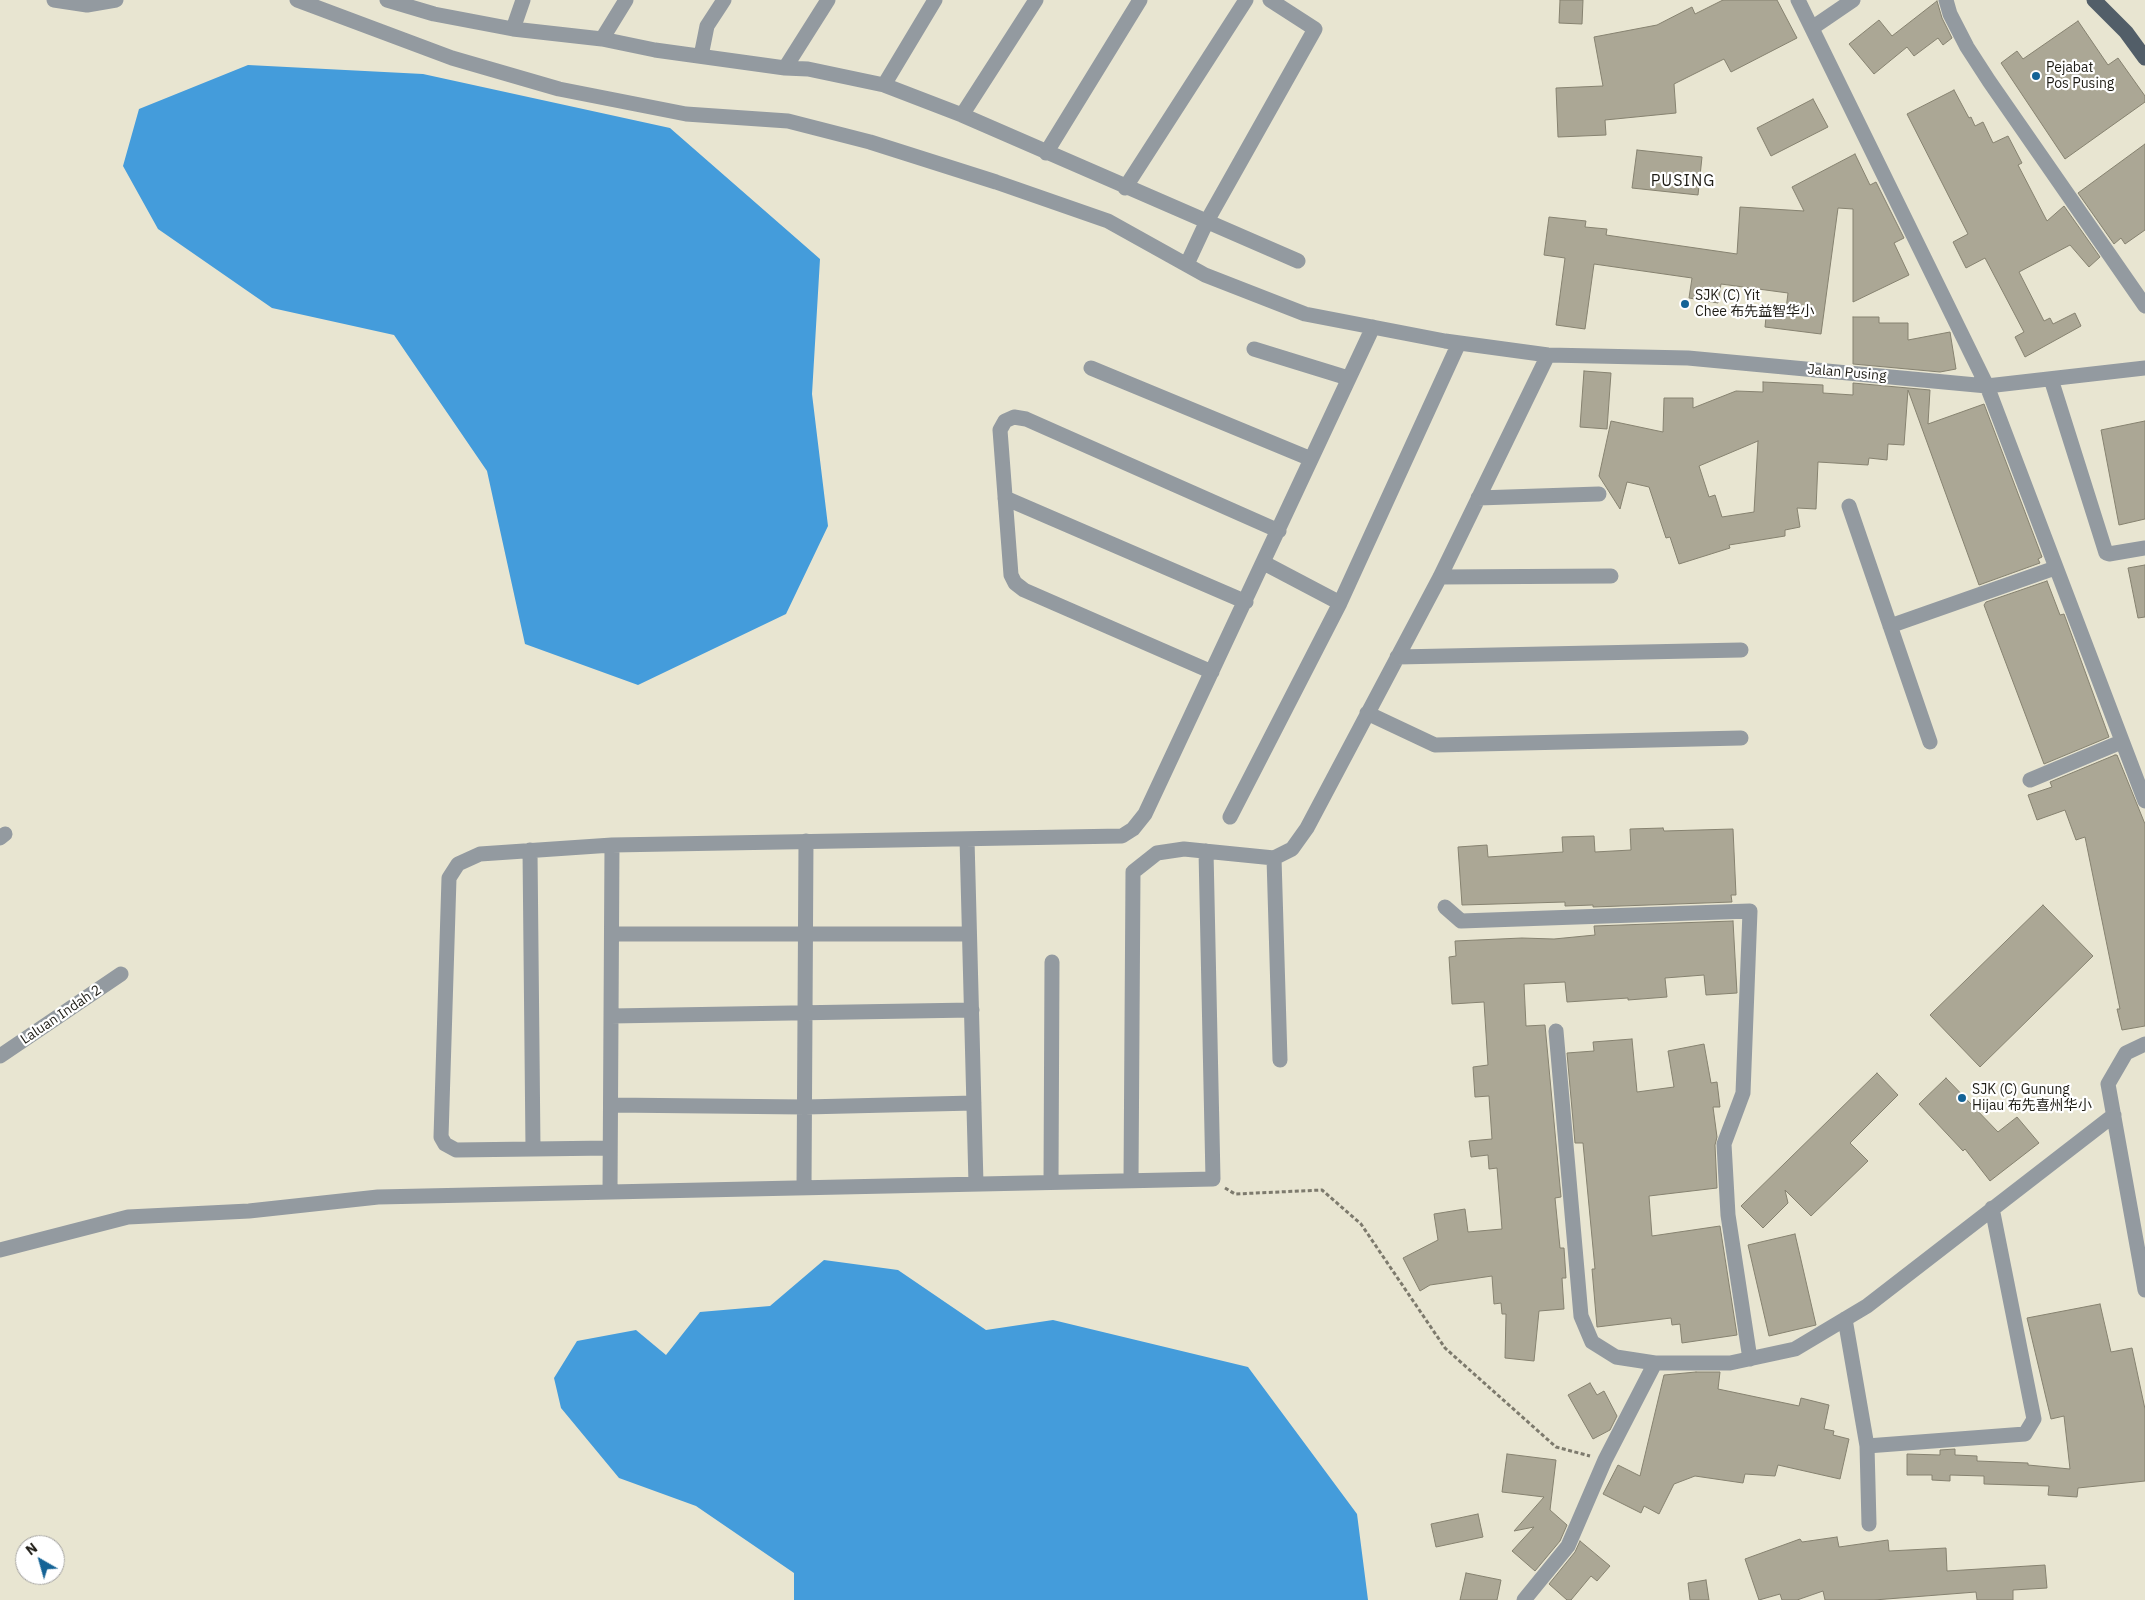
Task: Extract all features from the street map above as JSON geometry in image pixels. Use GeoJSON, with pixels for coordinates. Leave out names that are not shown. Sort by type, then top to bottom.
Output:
{"type":"FeatureCollection","features":[{"type":"Feature","properties":{"kind":"main road"},"geometry":{"type":"LineString","coordinates":[[2094,0],[2126,32],[2145,58]]}},
{"type":"Feature","properties":{"kind":"street"},"geometry":{"type":"LineString","coordinates":[[54,0],[86,5],[116,0]]}},
{"type":"Feature","properties":{"kind":"street","name":"Jalan Pusing"},"geometry":{"type":"LineString","coordinates":[[297,0],[452,58],[559,89],[686,114],[788,121],[870,142],[996,182],[1108,221],[1205,275],[1305,314],[1459,343],[1548,355],[1688,358],[1987,386],[2145,368]]}},
{"type":"Feature","properties":{"kind":"street"},"geometry":{"type":"LineString","coordinates":[[387,0],[436,7],[513,29],[602,39],[785,68],[808,68],[884,85],[962,115],[1125,188],[1298,261]]}},
{"type":"Feature","properties":{"kind":"street"},"geometry":{"type":"LineString","coordinates":[[513,29],[523,0]]}},
{"type":"Feature","properties":{"kind":"street"},"geometry":{"type":"LineString","coordinates":[[602,39],[626,0]]}},
{"type":"Feature","properties":{"kind":"street"},"geometry":{"type":"LineString","coordinates":[[701,56],[707,26],[724,0]]}},
{"type":"Feature","properties":{"kind":"street"},"geometry":{"type":"LineString","coordinates":[[785,68],[828,0]]}},
{"type":"Feature","properties":{"kind":"street"},"geometry":{"type":"LineString","coordinates":[[884,85],[935,0]]}},
{"type":"Feature","properties":{"kind":"street"},"geometry":{"type":"LineString","coordinates":[[962,115],[1036,0]]}},
{"type":"Feature","properties":{"kind":"street"},"geometry":{"type":"LineString","coordinates":[[1046,153],[1140,0]]}},
{"type":"Feature","properties":{"kind":"street"},"geometry":{"type":"LineString","coordinates":[[1125,188],[1246,0]]}},
{"type":"Feature","properties":{"kind":"street"},"geometry":{"type":"LineString","coordinates":[[1187,264],[1207,221],[1315,29],[1270,0]]}},
{"type":"Feature","properties":{"kind":"street"},"geometry":{"type":"LineString","coordinates":[[1798,0],[1987,386],[2145,801]]}},
{"type":"Feature","properties":{"kind":"street"},"geometry":{"type":"LineString","coordinates":[[1812,28],[1853,0]]}},
{"type":"Feature","properties":{"kind":"street"},"geometry":{"type":"LineString","coordinates":[[1946,0],[1950,14],[1967,47],[1989,81],[2145,306]]}},
{"type":"Feature","properties":{"kind":"street"},"geometry":{"type":"LineString","coordinates":[[610,1148],[456,1150],[446,1144],[441,1137],[449,878],[458,864],[480,854],[612,845],[1122,836],[1134,830],[1145,814],[1246,602],[1373,327]]}},
{"type":"Feature","properties":{"kind":"street"},"geometry":{"type":"LineString","coordinates":[[1230,817],[1340,603],[1459,343]]}},
{"type":"Feature","properties":{"kind":"street"},"geometry":{"type":"LineString","coordinates":[[1254,348],[1348,378]]}},
{"type":"Feature","properties":{"kind":"street"},"geometry":{"type":"LineString","coordinates":[[1132,1180],[1134,872],[1157,853],[1184,849],[1274,858],[1292,849],[1307,828],[1440,577],[1548,355]]}},
{"type":"Feature","properties":{"kind":"street"},"geometry":{"type":"LineString","coordinates":[[1091,368],[1311,459]]}},
{"type":"Feature","properties":{"kind":"street"},"geometry":{"type":"LineString","coordinates":[[2051,379],[2106,553],[2145,548]]}},
{"type":"Feature","properties":{"kind":"street"},"geometry":{"type":"LineString","coordinates":[[1212,672],[1024,590],[1015,583],[1011,576],[1000,430],[1005,421],[1014,417],[1026,419],[1279,531]]}},
{"type":"Feature","properties":{"kind":"street"},"geometry":{"type":"LineString","coordinates":[[1478,498],[1599,494]]}},
{"type":"Feature","properties":{"kind":"street"},"geometry":{"type":"LineString","coordinates":[[1005,498],[1246,602]]}},
{"type":"Feature","properties":{"kind":"street"},"geometry":{"type":"LineString","coordinates":[[1848,506],[1930,742]]}},
{"type":"Feature","properties":{"kind":"street"},"geometry":{"type":"LineString","coordinates":[[1264,563],[1340,603]]}},
{"type":"Feature","properties":{"kind":"street"},"geometry":{"type":"LineString","coordinates":[[1890,626],[2056,568]]}},
{"type":"Feature","properties":{"kind":"street"},"geometry":{"type":"LineString","coordinates":[[1440,577],[1610,576]]}},
{"type":"Feature","properties":{"kind":"street"},"geometry":{"type":"LineString","coordinates":[[1397,658],[1741,650]]}},
{"type":"Feature","properties":{"kind":"street"},"geometry":{"type":"LineString","coordinates":[[1367,713],[1435,744],[1741,738]]}},
{"type":"Feature","properties":{"kind":"street"},"geometry":{"type":"LineString","coordinates":[[2030,780],[2121,742]]}},
{"type":"Feature","properties":{"kind":"street"},"geometry":{"type":"LineString","coordinates":[[967,838],[976,1184]]}},
{"type":"Feature","properties":{"kind":"street"},"geometry":{"type":"LineString","coordinates":[[804,1188],[806,842]]}},
{"type":"Feature","properties":{"kind":"street"},"geometry":{"type":"LineString","coordinates":[[610,1192],[612,845]]}},
{"type":"Feature","properties":{"kind":"street"},"geometry":{"type":"LineString","coordinates":[[530,850],[533,1149]]}},
{"type":"Feature","properties":{"kind":"street"},"geometry":{"type":"LineString","coordinates":[[0,1250],[128,1217],[249,1211],[378,1197],[1213,1179],[1206,851]]}},
{"type":"Feature","properties":{"kind":"street"},"geometry":{"type":"LineString","coordinates":[[1274,858],[1280,1060]]}},
{"type":"Feature","properties":{"kind":"street"},"geometry":{"type":"LineString","coordinates":[[1445,907],[1461,921],[1750,911],[1743,1093],[1724,1144],[1728,1215],[1750,1359]]}},
{"type":"Feature","properties":{"kind":"street"},"geometry":{"type":"LineString","coordinates":[[612,934],[969,934]]}},
{"type":"Feature","properties":{"kind":"street"},"geometry":{"type":"LineString","coordinates":[[1051,1182],[1052,962]]}},
{"type":"Feature","properties":{"kind":"street","name":"Laluan Indah 2"},"geometry":{"type":"LineString","coordinates":[[0,1056],[122,974]]}},
{"type":"Feature","properties":{"kind":"street"},"geometry":{"type":"LineString","coordinates":[[611,1016],[972,1010]]}},
{"type":"Feature","properties":{"kind":"street"},"geometry":{"type":"LineString","coordinates":[[1556,1032],[1581,1316],[1592,1342],[1616,1358],[1655,1363],[1730,1364],[1795,1349],[1867,1306],[2114,1115]]}},
{"type":"Feature","properties":{"kind":"street"},"geometry":{"type":"LineString","coordinates":[[2145,1044],[2126,1053],[2108,1084],[2145,1290]]}},
{"type":"Feature","properties":{"kind":"street"},"geometry":{"type":"LineString","coordinates":[[610,1105],[805,1107],[974,1103]]}},
{"type":"Feature","properties":{"kind":"street"},"geometry":{"type":"LineString","coordinates":[[1867,1446],[2026,1434],[2034,1419],[1992,1208]]}},
{"type":"Feature","properties":{"kind":"street"},"geometry":{"type":"LineString","coordinates":[[1845,1319],[1867,1446],[1869,1524]]}},
{"type":"Feature","properties":{"kind":"street"},"geometry":{"type":"LineString","coordinates":[[1524,1600],[1568,1546],[1605,1460],[1655,1363]]}},
{"type":"Feature","properties":{"kind":"path"},"geometry":{"type":"LineString","coordinates":[[1213,1179],[1235,1194],[1322,1190],[1361,1224],[1445,1348],[1526,1423],[1556,1447],[1605,1460]]}},
{"type":"Feature","properties":{"kind":"water"},"geometry":{"type":"Polygon","coordinates":[[[248,65],[423,74],[670,128],[820,259],[812,394],[828,526],[786,614],[638,685],[525,644],[487,471],[394,335],[272,308],[158,229],[123,166],[139,109],[248,65]]]}},
{"type":"Feature","properties":{"kind":"water"},"geometry":{"type":"Polygon","coordinates":[[[824,1260],[898,1270],[986,1330],[1053,1320],[1248,1367],[1357,1514],[1368,1600],[794,1600],[794,1573],[696,1506],[619,1478],[561,1408],[554,1378],[577,1341],[636,1330],[666,1355],[700,1312],[770,1306],[824,1260]]]}},
{"type":"Feature","properties":{"kind":"building"},"geometry":{"type":"Polygon","coordinates":[[[1560,0],[1583,0],[1582,24],[1559,23],[1560,0]]]}},
{"type":"Feature","properties":{"kind":"building"},"geometry":{"type":"Polygon","coordinates":[[[1723,0],[1777,0],[1797,38],[1731,72],[1724,59],[1674,84],[1676,113],[1605,120],[1606,135],[1558,137],[1556,88],[1603,86],[1594,37],[1657,25],[1692,7],[1695,14],[1723,0]]]}},
{"type":"Feature","properties":{"kind":"building"},"geometry":{"type":"Polygon","coordinates":[[[1937,1],[1942,18],[1952,38],[1943,45],[1938,38],[1914,56],[1907,47],[1874,74],[1849,44],[1879,20],[1892,36],[1937,1]]]}},
{"type":"Feature","properties":{"kind":"building"},"geometry":{"type":"Polygon","coordinates":[[[2078,21],[2108,65],[2118,58],[2145,96],[2145,102],[2065,159],[2001,63],[2017,51],[2023,59],[2078,21]]]}},
{"type":"Feature","properties":{"kind":"building"},"geometry":{"type":"Polygon","coordinates":[[[1954,90],[1969,118],[1971,117],[1975,126],[1983,122],[1993,143],[2008,136],[2022,163],[2018,165],[2047,221],[2064,206],[2100,257],[2089,267],[2070,245],[2019,272],[2044,321],[2050,318],[2053,324],[2075,313],[2081,326],[2025,357],[2015,337],[2024,332],[1985,258],[1966,268],[1953,242],[1968,234],[1907,114],[1954,90]]]}},
{"type":"Feature","properties":{"kind":"building"},"geometry":{"type":"Polygon","coordinates":[[[1813,99],[1828,127],[1771,156],[1757,128],[1813,99]]]}},
{"type":"Feature","properties":{"kind":"building"},"geometry":{"type":"Polygon","coordinates":[[[2145,144],[2145,230],[2125,244],[2121,238],[2114,244],[2078,193],[2145,144]]]}},
{"type":"Feature","properties":{"kind":"building"},"geometry":{"type":"Polygon","coordinates":[[[1637,150],[1702,157],[1698,195],[1632,188],[1637,150]]]}},
{"type":"Feature","properties":{"kind":"building"},"geometry":{"type":"Polygon","coordinates":[[[1855,154],[1870,185],[1876,182],[1904,238],[1894,243],[1909,275],[1853,302],[1853,209],[1838,208],[1821,334],[1765,327],[1766,317],[1785,317],[1788,293],[1721,284],[1718,303],[1689,298],[1692,278],[1594,264],[1585,329],[1556,325],[1565,258],[1544,255],[1549,217],[1586,221],[1585,227],[1607,229],[1606,235],[1737,254],[1740,207],[1804,211],[1792,187],[1855,154]]]}},
{"type":"Feature","properties":{"kind":"building"},"geometry":{"type":"Polygon","coordinates":[[[1853,317],[1879,317],[1879,323],[1908,323],[1908,340],[1950,332],[1956,369],[1940,372],[1853,364],[1853,317]]]}},
{"type":"Feature","properties":{"kind":"building"},"geometry":{"type":"Polygon","coordinates":[[[1584,371],[1611,373],[1607,429],[1580,427],[1584,371]]]}},
{"type":"Feature","properties":{"kind":"building"},"geometry":{"type":"Polygon","coordinates":[[[1763,382],[1823,385],[1823,393],[1853,395],[1853,383],[1930,390],[1928,424],[1984,404],[2042,557],[2038,559],[2040,563],[1979,585],[1908,390],[1904,445],[1888,444],[1887,460],[1869,458],[1868,465],[1818,462],[1816,509],[1797,508],[1800,527],[1785,530],[1785,536],[1729,545],[1730,548],[1679,564],[1670,537],[1666,538],[1649,487],[1627,482],[1620,509],[1599,476],[1611,421],[1663,432],[1664,398],[1693,398],[1693,408],[1736,391],[1763,392],[1763,382]],[[1758,441],[1699,466],[1709,497],[1715,495],[1722,517],[1754,512],[1758,441]]]}},
{"type":"Feature","properties":{"kind":"building"},"geometry":{"type":"Polygon","coordinates":[[[2145,421],[2145,519],[2119,525],[2101,430],[2145,421]]]}},
{"type":"Feature","properties":{"kind":"building"},"geometry":{"type":"Polygon","coordinates":[[[2145,565],[2145,617],[2138,618],[2128,568],[2145,565]]]}},
{"type":"Feature","properties":{"kind":"building"},"geometry":{"type":"Polygon","coordinates":[[[2047,581],[2060,615],[2064,614],[2109,737],[2044,764],[1984,605],[1986,602],[2047,581]]]}},
{"type":"Feature","properties":{"kind":"building"},"geometry":{"type":"Polygon","coordinates":[[[2117,755],[2145,824],[2145,1026],[2122,1030],[2117,1009],[2120,1009],[2085,837],[2076,840],[2065,810],[2037,820],[2028,795],[2052,787],[2050,782],[2117,755]]]}},
{"type":"Feature","properties":{"kind":"building"},"geometry":{"type":"Polygon","coordinates":[[[1663,828],[1664,831],[1733,829],[1736,895],[1731,895],[1732,902],[1593,907],[1593,905],[1565,906],[1565,902],[1462,905],[1458,847],[1487,845],[1488,857],[1563,852],[1562,837],[1594,836],[1595,852],[1631,850],[1630,829],[1663,828]]]}},
{"type":"Feature","properties":{"kind":"building"},"geometry":{"type":"Polygon","coordinates":[[[2043,905],[2093,956],[1980,1067],[1930,1015],[2043,905]]]}},
{"type":"Feature","properties":{"kind":"building"},"geometry":{"type":"Polygon","coordinates":[[[1733,921],[1737,993],[1706,995],[1704,975],[1665,978],[1667,997],[1628,1000],[1628,998],[1567,1002],[1565,982],[1524,984],[1526,1026],[1545,1025],[1561,1197],[1555,1198],[1560,1248],[1564,1248],[1566,1278],[1562,1278],[1564,1309],[1539,1311],[1534,1361],[1505,1358],[1506,1314],[1502,1314],[1501,1303],[1494,1304],[1492,1276],[1430,1285],[1420,1291],[1403,1258],[1438,1240],[1434,1214],[1465,1209],[1468,1232],[1502,1229],[1497,1168],[1489,1169],[1488,1155],[1471,1157],[1469,1141],[1492,1139],[1489,1096],[1475,1097],[1473,1067],[1488,1065],[1484,1002],[1452,1004],[1449,957],[1456,956],[1455,941],[1522,938],[1554,939],[1595,935],[1594,926],[1733,921]]]}},
{"type":"Feature","properties":{"kind":"building"},"geometry":{"type":"Polygon","coordinates":[[[1632,1039],[1637,1092],[1674,1087],[1668,1051],[1704,1044],[1711,1083],[1717,1082],[1720,1107],[1713,1107],[1717,1137],[1715,1145],[1717,1188],[1649,1196],[1652,1236],[1720,1226],[1737,1335],[1682,1343],[1680,1324],[1672,1325],[1671,1318],[1597,1327],[1592,1269],[1595,1269],[1583,1143],[1575,1143],[1567,1053],[1594,1051],[1593,1042],[1632,1039]]]}},
{"type":"Feature","properties":{"kind":"building"},"geometry":{"type":"Polygon","coordinates":[[[1877,1073],[1898,1095],[1850,1143],[1868,1161],[1811,1216],[1785,1190],[1788,1203],[1763,1228],[1741,1206],[1877,1073]]]}},
{"type":"Feature","properties":{"kind":"building"},"geometry":{"type":"Polygon","coordinates":[[[1946,1078],[1998,1132],[2017,1117],[2039,1143],[1990,1181],[1965,1149],[1963,1151],[1919,1104],[1946,1078]]]}},
{"type":"Feature","properties":{"kind":"building"},"geometry":{"type":"Polygon","coordinates":[[[1795,1234],[1816,1325],[1769,1336],[1748,1245],[1795,1234]]]}},
{"type":"Feature","properties":{"kind":"building"},"geometry":{"type":"Polygon","coordinates":[[[2100,1304],[2111,1352],[2132,1348],[2145,1409],[2145,1481],[2078,1488],[2077,1497],[2048,1495],[2049,1486],[1984,1484],[1984,1476],[1950,1475],[1950,1481],[1932,1480],[1932,1475],[1907,1475],[1907,1454],[1940,1455],[1940,1450],[1955,1449],[1955,1455],[1977,1456],[1977,1461],[2028,1463],[2028,1465],[2070,1469],[2064,1416],[2051,1419],[2027,1318],[2100,1304]]]}},
{"type":"Feature","properties":{"kind":"building"},"geometry":{"type":"Polygon","coordinates":[[[1720,1372],[1718,1389],[1799,1406],[1801,1398],[1829,1405],[1824,1429],[1834,1431],[1833,1435],[1849,1439],[1840,1479],[1778,1465],[1775,1476],[1745,1474],[1743,1483],[1695,1476],[1674,1484],[1659,1514],[1644,1506],[1641,1513],[1603,1494],[1618,1465],[1640,1476],[1664,1375],[1720,1372]]]}},
{"type":"Feature","properties":{"kind":"building"},"geometry":{"type":"Polygon","coordinates":[[[1590,1383],[1597,1395],[1604,1391],[1617,1416],[1610,1430],[1593,1439],[1568,1395],[1590,1383]]]}},
{"type":"Feature","properties":{"kind":"building"},"geometry":{"type":"Polygon","coordinates":[[[1507,1454],[1556,1460],[1550,1510],[1567,1525],[1560,1541],[1535,1571],[1512,1551],[1534,1527],[1514,1531],[1544,1497],[1502,1492],[1507,1454]]]}},
{"type":"Feature","properties":{"kind":"building"},"geometry":{"type":"Polygon","coordinates":[[[1478,1514],[1483,1537],[1436,1547],[1431,1524],[1478,1514]]]}},
{"type":"Feature","properties":{"kind":"building"},"geometry":{"type":"Polygon","coordinates":[[[1837,1537],[1839,1547],[1888,1540],[1889,1551],[1946,1548],[1947,1571],[2045,1565],[2047,1588],[2013,1590],[2013,1600],[1977,1600],[1976,1592],[1874,1600],[1825,1600],[1823,1591],[1797,1600],[1782,1600],[1780,1594],[1759,1600],[1745,1559],[1800,1539],[1802,1542],[1837,1537]]]}},
{"type":"Feature","properties":{"kind":"building"},"geometry":{"type":"Polygon","coordinates":[[[1580,1541],[1610,1566],[1597,1581],[1591,1576],[1571,1600],[1567,1600],[1549,1584],[1575,1552],[1580,1541]]]}},
{"type":"Feature","properties":{"kind":"building"},"geometry":{"type":"Polygon","coordinates":[[[1466,1573],[1501,1580],[1497,1600],[1460,1600],[1466,1573]]]}},
{"type":"Feature","properties":{"kind":"building"},"geometry":{"type":"Polygon","coordinates":[[[1706,1580],[1709,1600],[1690,1600],[1688,1583],[1706,1580]]]}},
{"type":"Feature","properties":{"kind":"place","name":"Pejabat Pos Pusing"},"geometry":{"type":"Point","coordinates":[2036,76]}},
{"type":"Feature","properties":{"kind":"place","name":"SJK (C) Yit Chee 布先益智华小"},"geometry":{"type":"Point","coordinates":[1685,304]}},
{"type":"Feature","properties":{"kind":"place","name":"SJK (C) Gunung Hijau 布先喜州华小"},"geometry":{"type":"Point","coordinates":[1962,1098]}},
{"type":"Feature","properties":{"kind":"district","name":"PUSING"},"geometry":{"type":"Point","coordinates":[1683,181]}}]}
